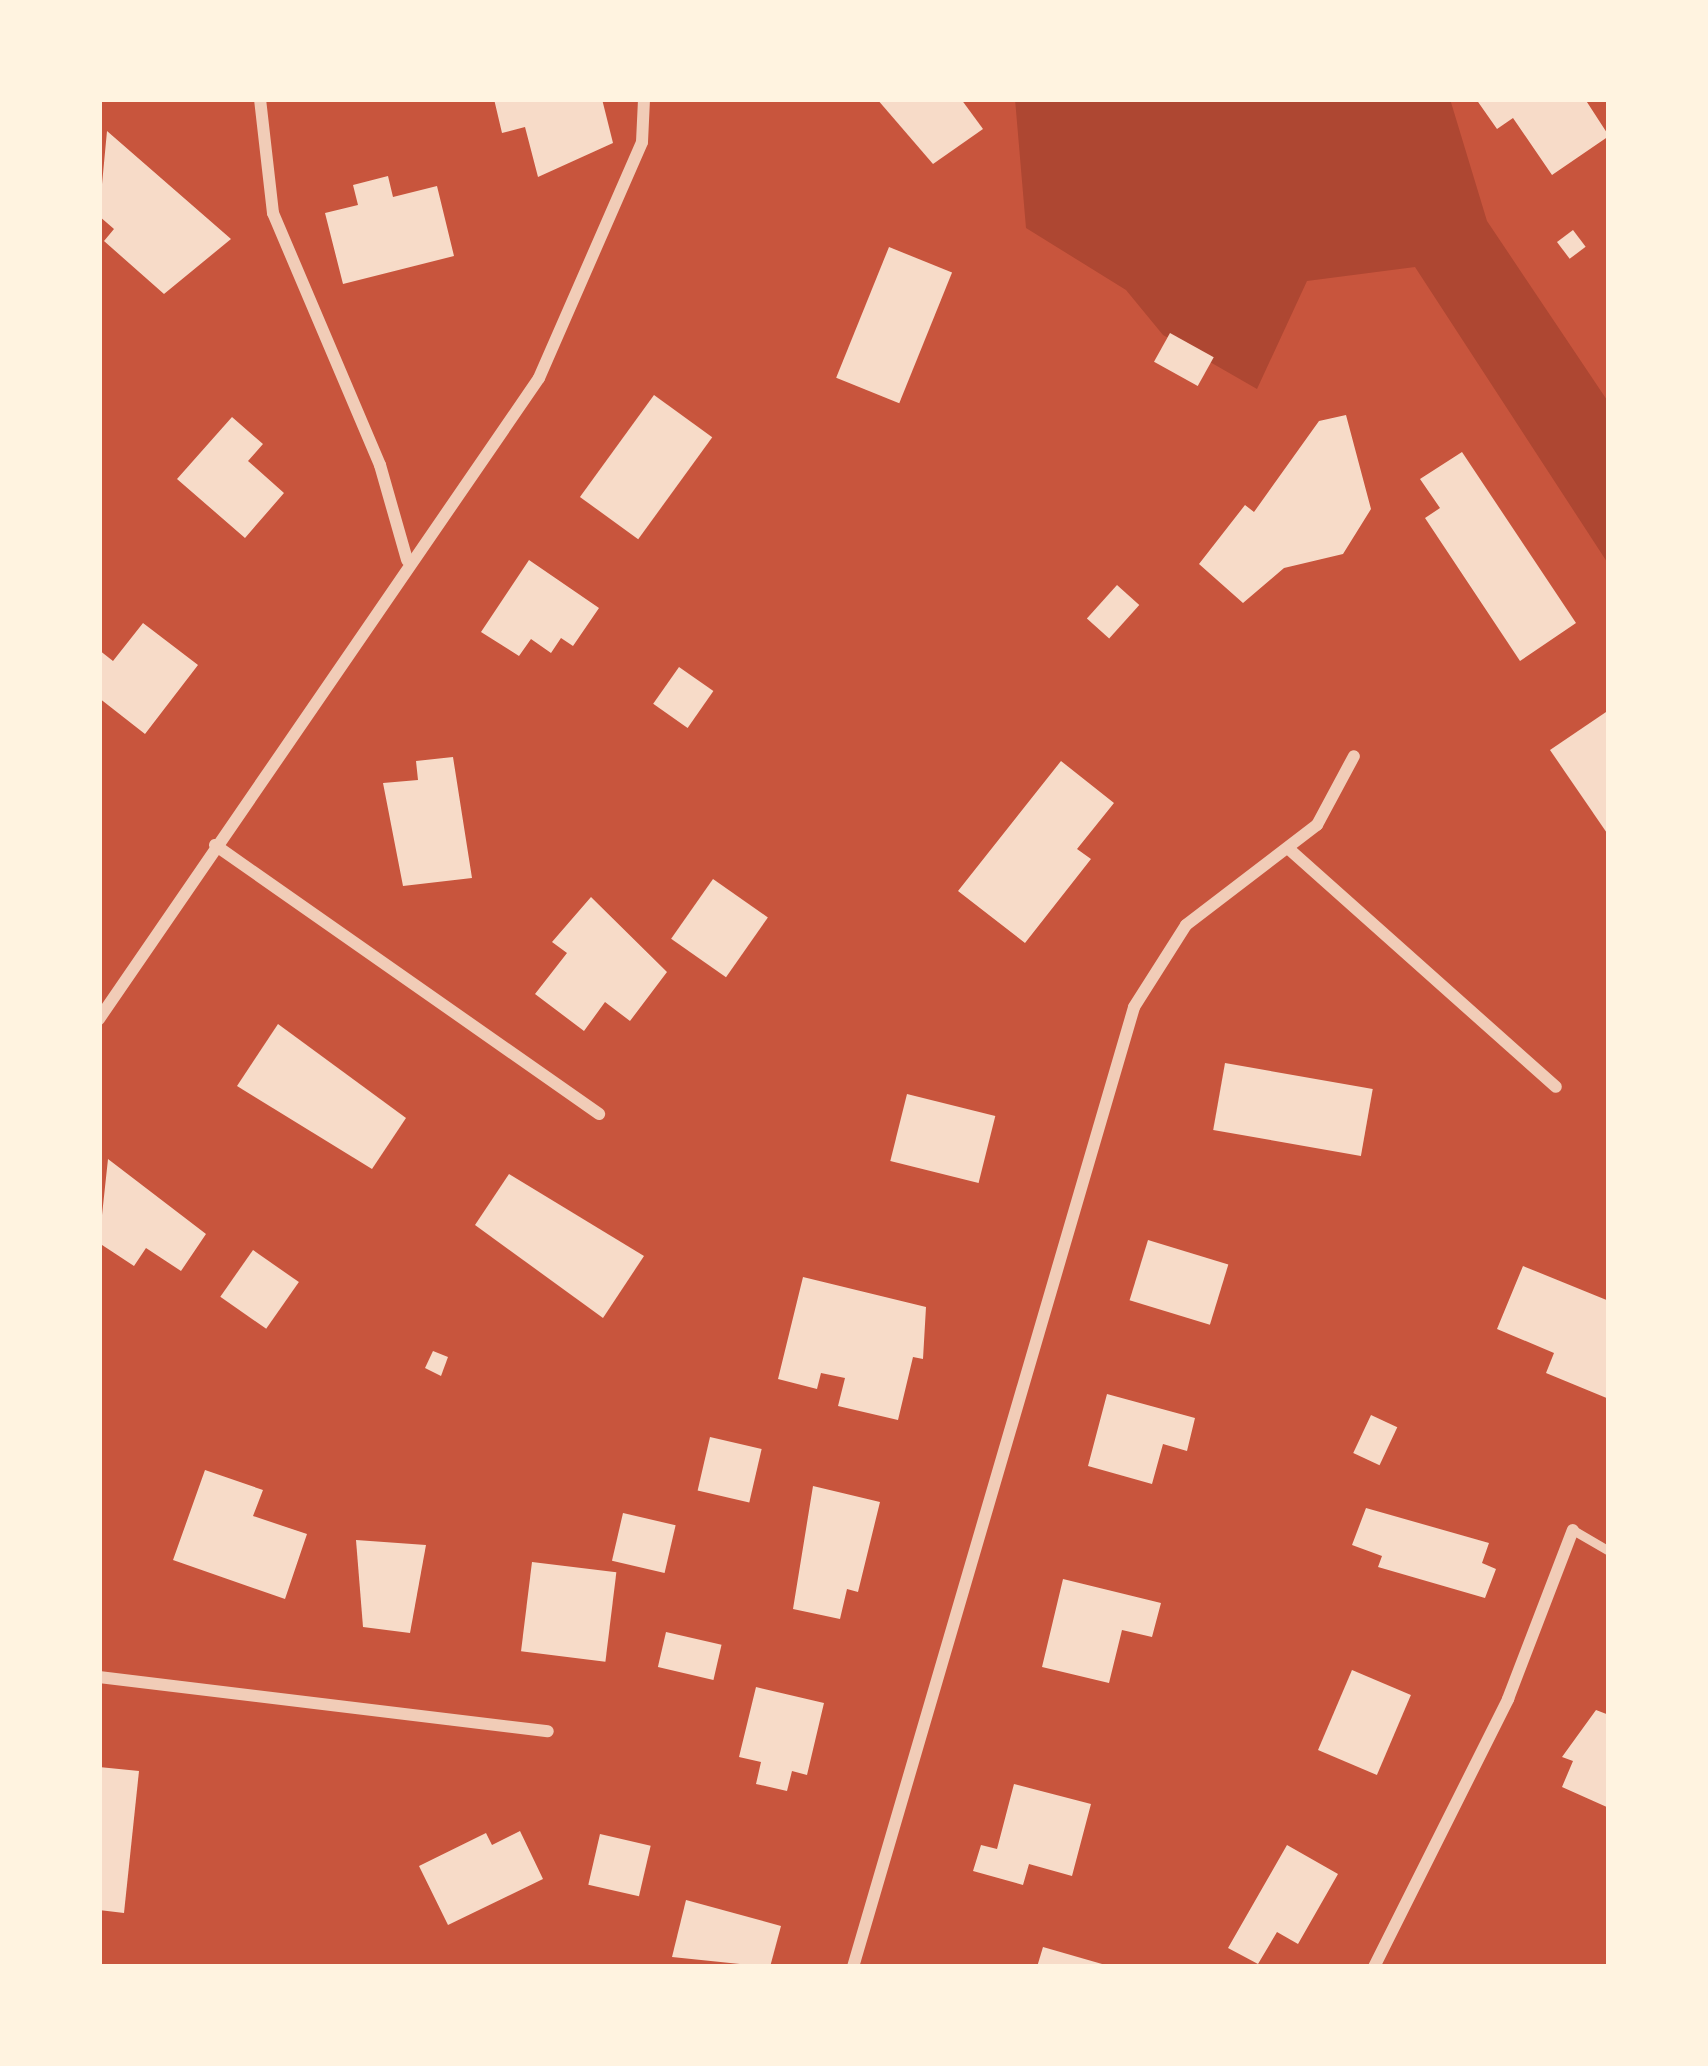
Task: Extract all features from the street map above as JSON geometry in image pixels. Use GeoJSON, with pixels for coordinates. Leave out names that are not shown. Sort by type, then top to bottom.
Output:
{"type":"FeatureCollection","features":[{"type":"Feature","properties":{"kind":"street"},"geometry":{"type":"LineString","coordinates":[[260,99],[272,213],[380,465],[407,560]]}},
{"type":"Feature","properties":{"kind":"street"},"geometry":{"type":"LineString","coordinates":[[99,1019],[407,560],[539,378],[642,142],[644,99]]}},
{"type":"Feature","properties":{"kind":"street"},"geometry":{"type":"LineString","coordinates":[[853,1967],[1134,1007],[1186,925],[1290,850],[1337,797],[1354,756]]}},
{"type":"Feature","properties":{"kind":"street"},"geometry":{"type":"LineString","coordinates":[[215,845],[599,1114]]}},
{"type":"Feature","properties":{"kind":"street"},"geometry":{"type":"LineString","coordinates":[[1290,850],[1556,1088]]}},
{"type":"Feature","properties":{"kind":"street"},"geometry":{"type":"LineString","coordinates":[[1374,1967],[1508,1699],[1574,1530]]}},
{"type":"Feature","properties":{"kind":"street"},"geometry":{"type":"LineString","coordinates":[[99,1677],[548,1731]]}},
{"type":"Feature","properties":{"kind":"lane"},"geometry":{"type":"LineString","coordinates":[[1574,1530],[1609,1551]]}},
{"type":"Feature","properties":{"kind":"shaded area"},"geometry":{"type":"Polygon","coordinates":[[[1015,99],[1450,99],[1487,221],[1609,403],[1609,565],[1415,267],[1307,281],[1257,389],[1163,335],[1126,290],[1026,228],[1015,99]]]}},
{"type":"Feature","properties":{"kind":"building"},"geometry":{"type":"Polygon","coordinates":[[[494,99],[602,99],[613,143],[538,177],[525,127],[502,133],[494,99]]]}},
{"type":"Feature","properties":{"kind":"building"},"geometry":{"type":"Polygon","coordinates":[[[877,99],[961,99],[983,129],[933,164],[877,99]]]}},
{"type":"Feature","properties":{"kind":"building"},"geometry":{"type":"Polygon","coordinates":[[[1476,99],[1585,99],[1609,136],[1552,175],[1513,118],[1497,129],[1476,99]]]}},
{"type":"Feature","properties":{"kind":"building"},"geometry":{"type":"Polygon","coordinates":[[[107,131],[231,239],[164,294],[104,241],[114,229],[99,216],[107,131]]]}},
{"type":"Feature","properties":{"kind":"building"},"geometry":{"type":"Polygon","coordinates":[[[388,176],[393,197],[437,186],[454,256],[343,284],[325,213],[358,205],[353,185],[388,176]]]}},
{"type":"Feature","properties":{"kind":"building"},"geometry":{"type":"Polygon","coordinates":[[[1573,230],[1586,247],[1570,259],[1557,242],[1573,230]]]}},
{"type":"Feature","properties":{"kind":"building"},"geometry":{"type":"Polygon","coordinates":[[[889,247],[952,272],[899,403],[836,378],[889,247]]]}},
{"type":"Feature","properties":{"kind":"building"},"geometry":{"type":"Polygon","coordinates":[[[1170,333],[1214,357],[1198,386],[1154,362],[1170,333]]]}},
{"type":"Feature","properties":{"kind":"building"},"geometry":{"type":"Polygon","coordinates":[[[654,395],[712,437],[638,539],[580,497],[654,395]]]}},
{"type":"Feature","properties":{"kind":"building"},"geometry":{"type":"Polygon","coordinates":[[[1346,415],[1371,509],[1343,554],[1284,568],[1243,603],[1199,564],[1245,505],[1254,512],[1319,421],[1346,415]]]}},
{"type":"Feature","properties":{"kind":"building"},"geometry":{"type":"Polygon","coordinates":[[[232,417],[263,444],[248,461],[284,493],[245,538],[177,479],[232,417]]]}},
{"type":"Feature","properties":{"kind":"building"},"geometry":{"type":"Polygon","coordinates":[[[1462,452],[1576,623],[1520,661],[1425,518],[1440,508],[1420,479],[1462,452]]]}},
{"type":"Feature","properties":{"kind":"building"},"geometry":{"type":"Polygon","coordinates":[[[529,560],[599,608],[573,646],[561,638],[551,653],[531,639],[519,656],[481,632],[529,560]]]}},
{"type":"Feature","properties":{"kind":"building"},"geometry":{"type":"Polygon","coordinates":[[[1117,585],[1139,605],[1109,639],[1087,618],[1117,585]]]}},
{"type":"Feature","properties":{"kind":"building"},"geometry":{"type":"Polygon","coordinates":[[[143,623],[198,665],[145,734],[99,698],[99,650],[113,661],[143,623]]]}},
{"type":"Feature","properties":{"kind":"building"},"geometry":{"type":"Polygon","coordinates":[[[679,667],[713,691],[688,728],[653,704],[679,667]]]}},
{"type":"Feature","properties":{"kind":"building"},"geometry":{"type":"Polygon","coordinates":[[[1609,710],[1609,836],[1550,750],[1609,710]]]}},
{"type":"Feature","properties":{"kind":"building"},"geometry":{"type":"Polygon","coordinates":[[[453,757],[472,878],[403,886],[383,783],[418,780],[416,761],[453,757]]]}},
{"type":"Feature","properties":{"kind":"building"},"geometry":{"type":"Polygon","coordinates":[[[1061,761],[1114,803],[1077,849],[1091,859],[1025,943],[958,891],[1061,761]]]}},
{"type":"Feature","properties":{"kind":"building"},"geometry":{"type":"Polygon","coordinates":[[[713,879],[768,917],[726,977],[671,939],[713,879]]]}},
{"type":"Feature","properties":{"kind":"building"},"geometry":{"type":"Polygon","coordinates":[[[591,897],[667,972],[630,1021],[605,1002],[584,1031],[535,994],[567,953],[552,942],[591,897]]]}},
{"type":"Feature","properties":{"kind":"building"},"geometry":{"type":"Polygon","coordinates":[[[278,1024],[406,1118],[372,1169],[237,1086],[278,1024]]]}},
{"type":"Feature","properties":{"kind":"building"},"geometry":{"type":"Polygon","coordinates":[[[1225,1063],[1373,1089],[1361,1156],[1213,1130],[1225,1063]]]}},
{"type":"Feature","properties":{"kind":"building"},"geometry":{"type":"Polygon","coordinates":[[[907,1094],[995,1116],[979,1183],[890,1161],[907,1094]]]}},
{"type":"Feature","properties":{"kind":"building"},"geometry":{"type":"Polygon","coordinates":[[[108,1159],[206,1234],[181,1271],[146,1248],[134,1266],[99,1243],[108,1159]]]}},
{"type":"Feature","properties":{"kind":"building"},"geometry":{"type":"Polygon","coordinates":[[[509,1174],[644,1256],[603,1318],[475,1225],[509,1174]]]}},
{"type":"Feature","properties":{"kind":"building"},"geometry":{"type":"Polygon","coordinates":[[[1148,1240],[1228,1265],[1210,1325],[1130,1300],[1148,1240]]]}},
{"type":"Feature","properties":{"kind":"building"},"geometry":{"type":"Polygon","coordinates":[[[253,1250],[299,1282],[266,1329],[220,1297],[253,1250]]]}},
{"type":"Feature","properties":{"kind":"building"},"geometry":{"type":"Polygon","coordinates":[[[1523,1266],[1609,1301],[1609,1399],[1546,1373],[1554,1353],[1497,1329],[1523,1266]]]}},
{"type":"Feature","properties":{"kind":"building"},"geometry":{"type":"Polygon","coordinates":[[[803,1277],[926,1307],[923,1359],[913,1357],[898,1420],[838,1406],[845,1378],[821,1373],[817,1389],[778,1379],[803,1277]]]}},
{"type":"Feature","properties":{"kind":"building"},"geometry":{"type":"Polygon","coordinates":[[[433,1351],[448,1357],[441,1376],[425,1368],[433,1351]]]}},
{"type":"Feature","properties":{"kind":"building"},"geometry":{"type":"Polygon","coordinates":[[[1107,1394],[1195,1418],[1187,1451],[1163,1444],[1152,1484],[1088,1466],[1107,1394]]]}},
{"type":"Feature","properties":{"kind":"building"},"geometry":{"type":"Polygon","coordinates":[[[1371,1415],[1397,1427],[1380,1465],[1353,1453],[1371,1415]]]}},
{"type":"Feature","properties":{"kind":"building"},"geometry":{"type":"Polygon","coordinates":[[[710,1437],[762,1449],[749,1503],[698,1491],[710,1437]]]}},
{"type":"Feature","properties":{"kind":"building"},"geometry":{"type":"Polygon","coordinates":[[[205,1470],[263,1490],[253,1516],[307,1534],[285,1599],[173,1560],[205,1470]]]}},
{"type":"Feature","properties":{"kind":"building"},"geometry":{"type":"Polygon","coordinates":[[[813,1486],[880,1502],[858,1592],[847,1589],[840,1619],[793,1609],[813,1486]]]}},
{"type":"Feature","properties":{"kind":"building"},"geometry":{"type":"Polygon","coordinates":[[[1366,1508],[1489,1543],[1482,1563],[1496,1569],[1485,1598],[1378,1567],[1382,1556],[1352,1545],[1366,1508]]]}},
{"type":"Feature","properties":{"kind":"building"},"geometry":{"type":"Polygon","coordinates":[[[623,1513],[676,1525],[665,1573],[612,1561],[623,1513]]]}},
{"type":"Feature","properties":{"kind":"building"},"geometry":{"type":"Polygon","coordinates":[[[356,1540],[426,1545],[410,1633],[363,1627],[356,1540]]]}},
{"type":"Feature","properties":{"kind":"building"},"geometry":{"type":"Polygon","coordinates":[[[532,1562],[616,1572],[605,1662],[521,1651],[532,1562]]]}},
{"type":"Feature","properties":{"kind":"building"},"geometry":{"type":"Polygon","coordinates":[[[1063,1579],[1161,1603],[1152,1637],[1122,1630],[1109,1683],[1042,1667],[1063,1579]]]}},
{"type":"Feature","properties":{"kind":"building"},"geometry":{"type":"Polygon","coordinates":[[[666,1632],[722,1645],[713,1680],[658,1667],[666,1632]]]}},
{"type":"Feature","properties":{"kind":"building"},"geometry":{"type":"Polygon","coordinates":[[[1352,1670],[1411,1695],[1377,1775],[1318,1750],[1352,1670]]]}},
{"type":"Feature","properties":{"kind":"building"},"geometry":{"type":"Polygon","coordinates":[[[756,1687],[824,1703],[807,1775],[792,1771],[787,1791],[756,1784],[761,1762],[739,1757],[756,1687]]]}},
{"type":"Feature","properties":{"kind":"building"},"geometry":{"type":"Polygon","coordinates":[[[1596,1710],[1609,1715],[1609,1808],[1562,1787],[1573,1761],[1562,1757],[1596,1710]]]}},
{"type":"Feature","properties":{"kind":"building"},"geometry":{"type":"Polygon","coordinates":[[[99,1767],[139,1771],[124,1913],[99,1910],[99,1767]]]}},
{"type":"Feature","properties":{"kind":"building"},"geometry":{"type":"Polygon","coordinates":[[[1014,1784],[1091,1804],[1072,1876],[1029,1864],[1023,1885],[973,1871],[981,1845],[997,1849],[1014,1784]]]}},
{"type":"Feature","properties":{"kind":"building"},"geometry":{"type":"Polygon","coordinates":[[[520,1831],[543,1879],[448,1925],[419,1866],[486,1833],[492,1845],[520,1831]]]}},
{"type":"Feature","properties":{"kind":"building"},"geometry":{"type":"Polygon","coordinates":[[[600,1834],[651,1846],[639,1896],[588,1885],[600,1834]]]}},
{"type":"Feature","properties":{"kind":"building"},"geometry":{"type":"Polygon","coordinates":[[[1287,1845],[1338,1874],[1298,1944],[1277,1932],[1258,1964],[1228,1948],[1287,1845]]]}},
{"type":"Feature","properties":{"kind":"building"},"geometry":{"type":"Polygon","coordinates":[[[686,1900],[781,1926],[770,1967],[672,1957],[686,1900]]]}},
{"type":"Feature","properties":{"kind":"building"},"geometry":{"type":"Polygon","coordinates":[[[1043,1947],[1109,1966],[1109,1967],[1037,1967],[1043,1947]]]}}]}
